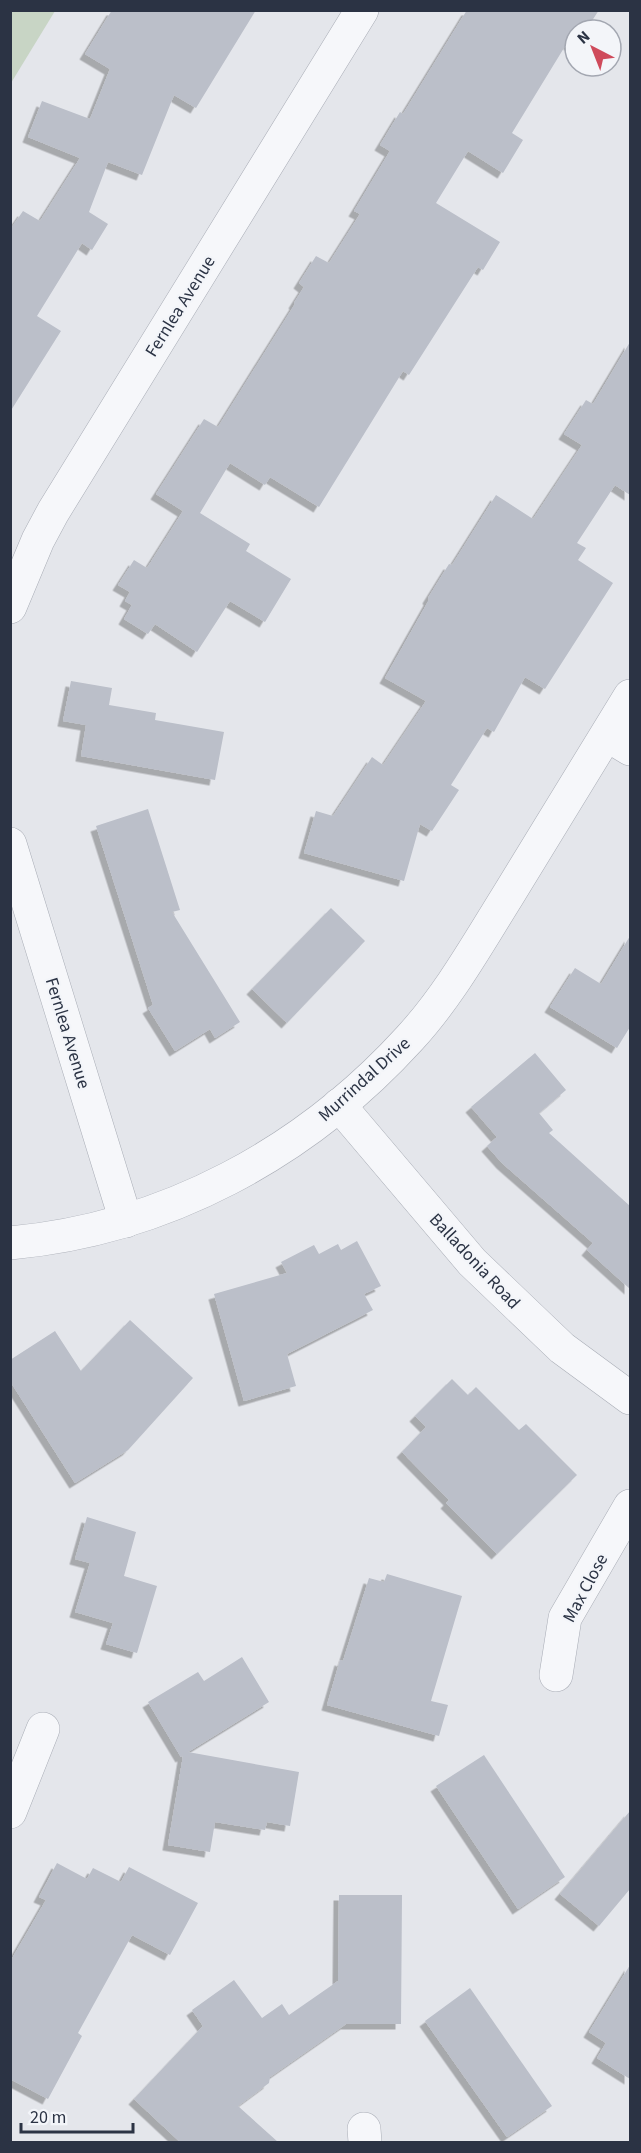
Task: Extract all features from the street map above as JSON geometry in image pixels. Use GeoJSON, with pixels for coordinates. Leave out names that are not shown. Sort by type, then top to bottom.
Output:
{"type":"FeatureCollection","features":[{"type":"Feature","properties":{"kind":"street","name":"Fernlea Avenue"},"geometry":{"type":"LineString","coordinates":[[10,607],[38,540],[53,512],[362,10]]}},
{"type":"Feature","properties":{"kind":"street","name":"Murrindal Drive"},"geometry":{"type":"LineString","coordinates":[[10,1243],[49,1238],[126,1221],[189,1199],[246,1170],[297,1137],[339,1105],[410,1038],[439,1001],[619,742],[630,696]]}},
{"type":"Feature","properties":{"kind":"street","name":"Fernlea Avenue"},"geometry":{"type":"LineString","coordinates":[[10,844],[126,1221]]}},
{"type":"Feature","properties":{"kind":"street","name":"Balladonia Road"},"geometry":{"type":"LineString","coordinates":[[339,1105],[472,1262],[562,1348],[630,1398]]}},
{"type":"Feature","properties":{"kind":"street","name":"Max Close"},"geometry":{"type":"LineString","coordinates":[[556,1675],[565,1618],[630,1506]]}},
{"type":"Feature","properties":{"kind":"street"},"geometry":{"type":"LineString","coordinates":[[10,1812],[42,1729]]}},
{"type":"Feature","properties":{"kind":"green space"},"geometry":{"type":"Polygon","coordinates":[[[10,11],[55,11],[11,83],[10,11]]]}},
{"type":"Feature","properties":{"kind":"building"},"geometry":{"type":"Polygon","coordinates":[[[112,10],[256,10],[196,108],[174,95],[142,175],[108,162],[89,212],[108,224],[92,250],[82,243],[37,316],[61,331],[10,412],[10,230],[23,211],[40,221],[80,158],[28,137],[42,101],[90,119],[110,69],[85,54],[112,10]]]}},
{"type":"Feature","properties":{"kind":"building"},"geometry":{"type":"Polygon","coordinates":[[[467,10],[599,10],[594,18],[563,18],[563,50],[512,133],[523,140],[503,173],[468,151],[436,203],[500,242],[483,270],[478,267],[409,375],[403,371],[319,507],[270,477],[265,485],[230,463],[200,513],[250,544],[246,551],[291,579],[265,622],[230,601],[197,652],[155,624],[148,634],[124,619],[132,605],[125,601],[130,592],[118,585],[134,560],[147,568],[183,511],[156,494],[204,419],[218,427],[295,304],[304,287],[299,283],[316,256],[329,263],[360,214],[354,211],[390,151],[380,145],[400,112],[403,114],[467,10]]]}},
{"type":"Feature","properties":{"kind":"building"},"geometry":{"type":"Polygon","coordinates":[[[630,342],[630,495],[615,485],[577,543],[586,548],[578,560],[613,583],[545,689],[525,677],[494,732],[487,728],[451,785],[459,790],[432,831],[420,824],[404,881],[304,853],[316,811],[333,816],[372,757],[383,765],[426,701],[385,678],[449,564],[452,565],[496,495],[533,519],[582,445],[564,434],[586,400],[593,404],[630,342]]]}},
{"type":"Feature","properties":{"kind":"building"},"geometry":{"type":"Polygon","coordinates":[[[71,681],[112,688],[109,705],[156,713],[155,720],[224,732],[215,780],[81,756],[86,725],[63,721],[71,681]]]}},
{"type":"Feature","properties":{"kind":"building"},"geometry":{"type":"Polygon","coordinates":[[[148,809],[180,910],[172,912],[240,1022],[215,1038],[210,1029],[175,1051],[148,1008],[153,1005],[96,826],[148,809]]]}},
{"type":"Feature","properties":{"kind":"building"},"geometry":{"type":"Polygon","coordinates":[[[331,908],[365,941],[287,1023],[252,989],[331,908]]]}},
{"type":"Feature","properties":{"kind":"building"},"geometry":{"type":"Polygon","coordinates":[[[630,936],[630,1027],[617,1048],[550,1007],[575,968],[601,984],[630,936]]]}},
{"type":"Feature","properties":{"kind":"building"},"geometry":{"type":"Polygon","coordinates":[[[535,1053],[566,1090],[539,1113],[553,1130],[549,1133],[630,1206],[630,1289],[587,1250],[593,1243],[502,1163],[487,1146],[497,1137],[471,1107],[535,1053]]]}},
{"type":"Feature","properties":{"kind":"building"},"geometry":{"type":"Polygon","coordinates":[[[357,1241],[381,1286],[364,1294],[373,1310],[287,1354],[296,1386],[244,1401],[214,1294],[287,1273],[281,1262],[314,1245],[319,1254],[338,1244],[341,1250],[357,1241]]]}},
{"type":"Feature","properties":{"kind":"building"},"geometry":{"type":"Polygon","coordinates":[[[130,1320],[193,1378],[128,1450],[75,1483],[10,1381],[10,1360],[55,1331],[81,1371],[130,1320]]]}},
{"type":"Feature","properties":{"kind":"building"},"geometry":{"type":"Polygon","coordinates":[[[452,1379],[468,1395],[476,1387],[519,1430],[526,1424],[577,1475],[497,1554],[446,1503],[449,1500],[402,1452],[426,1427],[415,1416],[452,1379]]]}},
{"type":"Feature","properties":{"kind":"building"},"geometry":{"type":"Polygon","coordinates":[[[87,1517],[136,1532],[124,1576],[157,1586],[137,1653],[106,1644],[113,1623],[75,1612],[90,1563],[75,1559],[87,1517]]]}},
{"type":"Feature","properties":{"kind":"building"},"geometry":{"type":"Polygon","coordinates":[[[387,1574],[462,1596],[431,1701],[448,1705],[439,1736],[327,1705],[369,1578],[384,1582],[387,1574]]]}},
{"type":"Feature","properties":{"kind":"building"},"geometry":{"type":"Polygon","coordinates":[[[242,1657],[269,1702],[188,1752],[299,1772],[290,1826],[267,1822],[265,1830],[215,1822],[210,1852],[168,1845],[183,1756],[181,1757],[148,1702],[198,1672],[204,1681],[242,1657]]]}},
{"type":"Feature","properties":{"kind":"building"},"geometry":{"type":"Polygon","coordinates":[[[484,1755],[565,1877],[518,1909],[436,1786],[484,1755]]]}},
{"type":"Feature","properties":{"kind":"building"},"geometry":{"type":"Polygon","coordinates":[[[630,1811],[630,1889],[599,1926],[560,1894],[630,1811]]]}},
{"type":"Feature","properties":{"kind":"building"},"geometry":{"type":"Polygon","coordinates":[[[57,1863],[87,1879],[93,1868],[121,1882],[129,1867],[198,1903],[170,1955],[132,1935],[78,2033],[82,2036],[48,2099],[10,2079],[10,1962],[46,1900],[39,1897],[57,1863]]]}},
{"type":"Feature","properties":{"kind":"building"},"geometry":{"type":"Polygon","coordinates":[[[339,1895],[402,1895],[401,2024],[346,2024],[270,2077],[269,2083],[238,2106],[278,2142],[180,2142],[134,2099],[203,2026],[192,2010],[234,1980],[262,2018],[282,2004],[289,2015],[338,1981],[339,1895]]]}},
{"type":"Feature","properties":{"kind":"building"},"geometry":{"type":"Polygon","coordinates":[[[630,1965],[630,2079],[597,2058],[606,2043],[589,2032],[630,1965]]]}},
{"type":"Feature","properties":{"kind":"building"},"geometry":{"type":"Polygon","coordinates":[[[470,1988],[552,2106],[507,2137],[425,2021],[470,1988]]]}}]}
